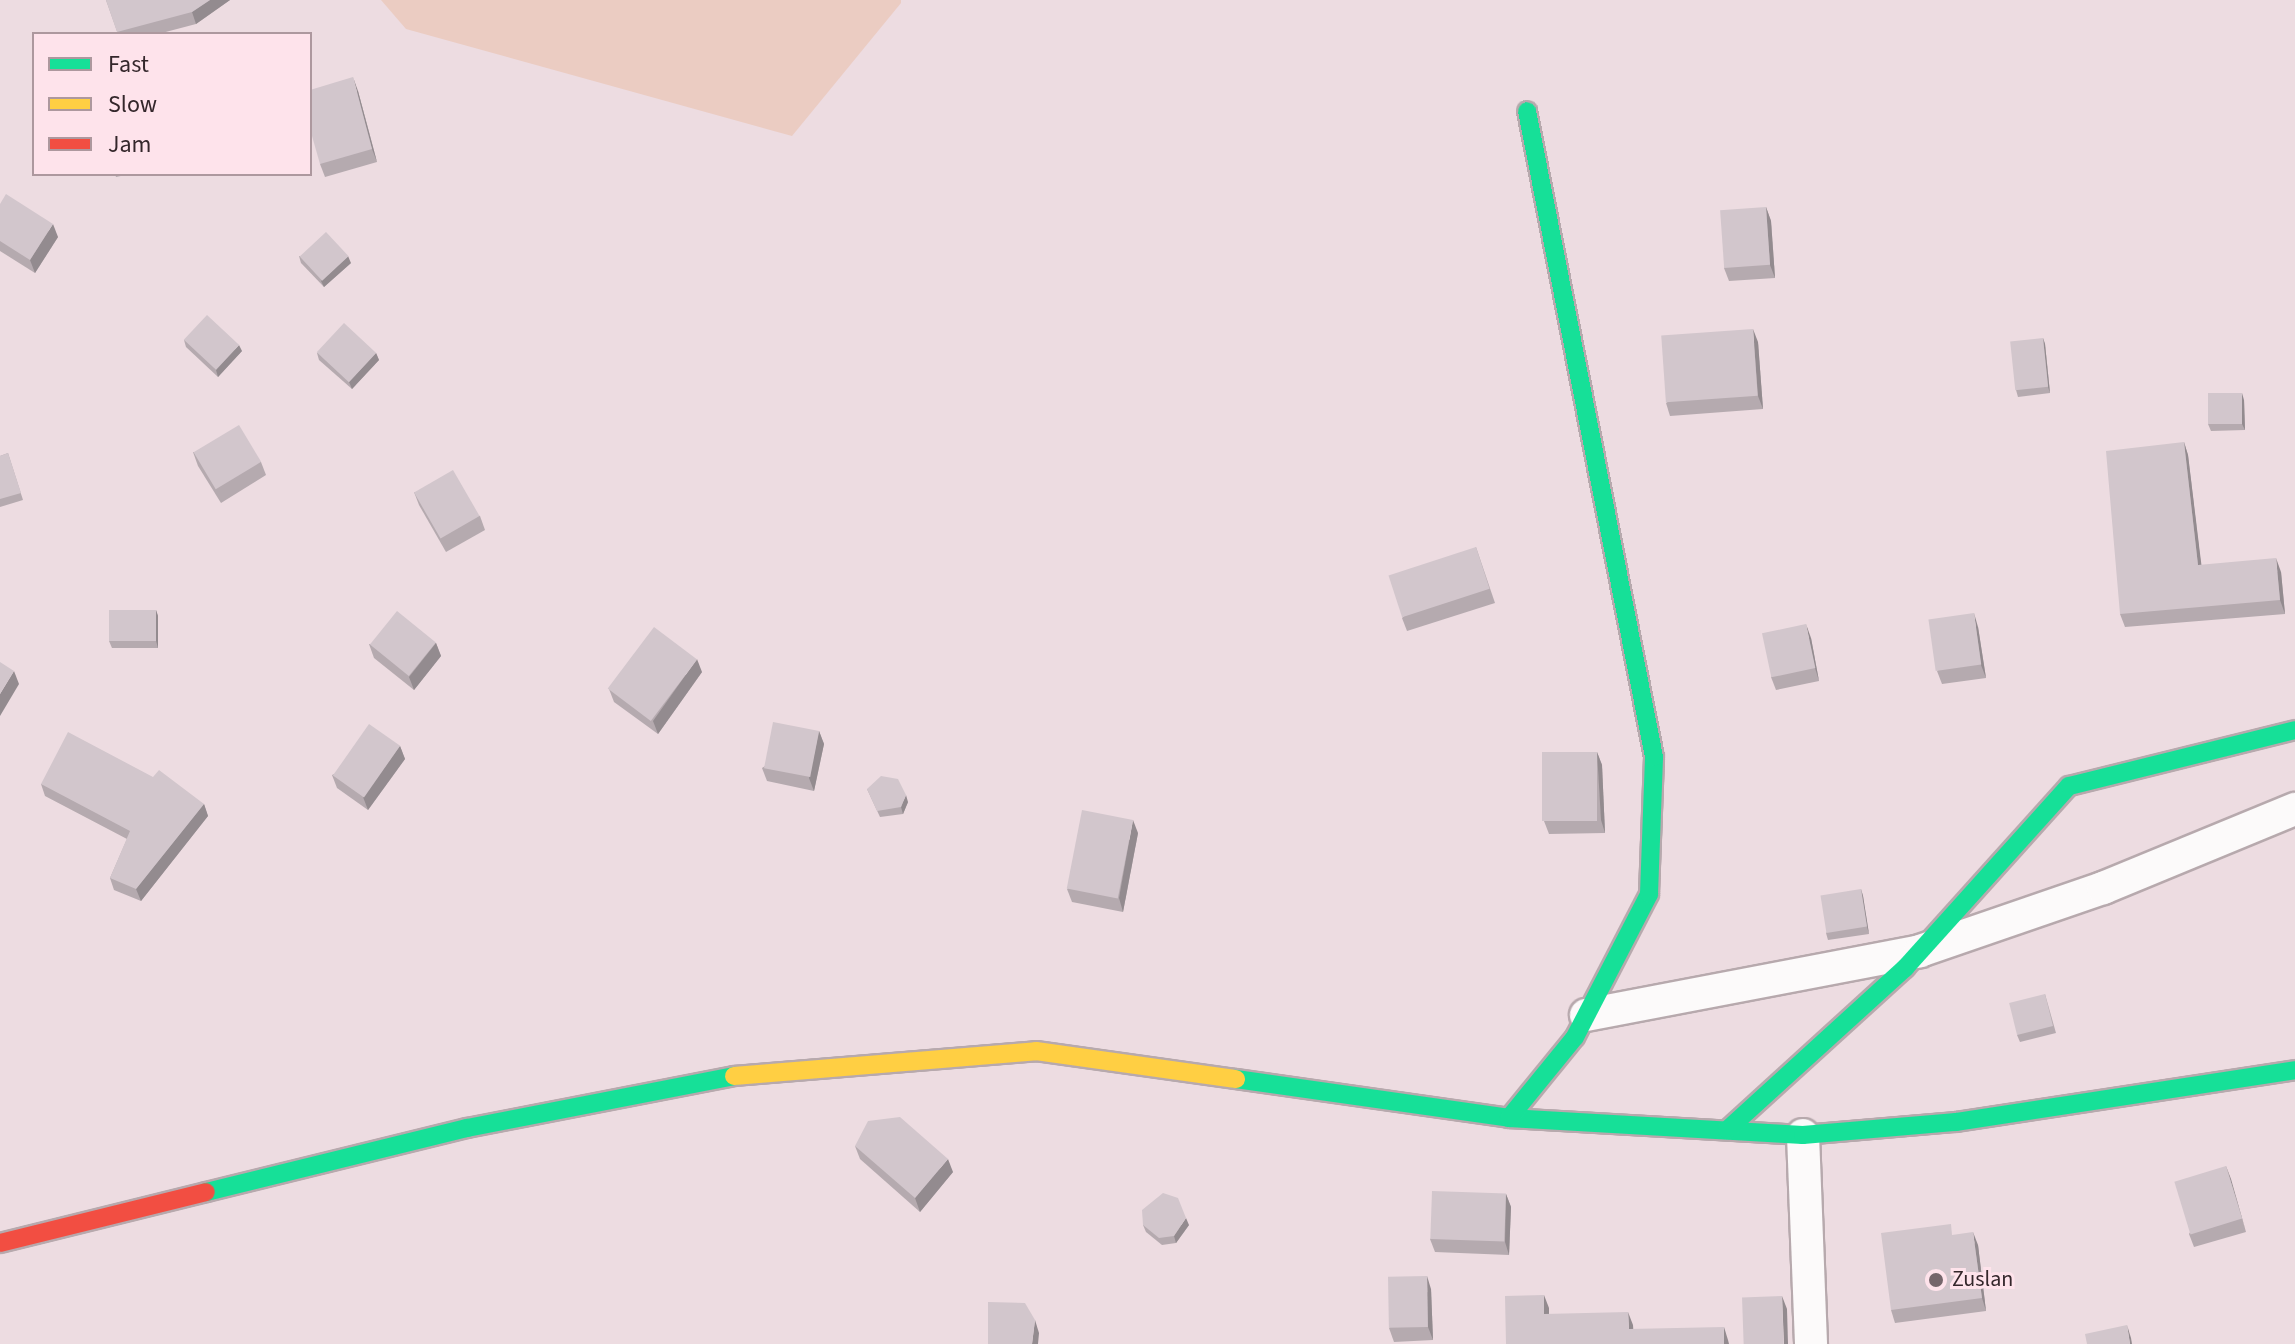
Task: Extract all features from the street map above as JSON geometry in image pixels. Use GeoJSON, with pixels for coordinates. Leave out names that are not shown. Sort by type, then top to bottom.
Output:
{"type":"FeatureCollection","features":[{"type":"Feature","properties":{"kind":"street"},"geometry":{"type":"LineString","coordinates":[[1509,1118],[1586,1015],[1649,894],[1654,757],[1527,111]]}},
{"type":"Feature","properties":{"kind":"street"},"geometry":{"type":"LineString","coordinates":[[1727,1130],[1920,951],[2069,786],[2295,730]]}},
{"type":"Feature","properties":{"kind":"street"},"geometry":{"type":"LineString","coordinates":[[1586,1015],[1920,951],[2103,888],[2295,809]]}},
{"type":"Feature","properties":{"kind":"street"},"geometry":{"type":"LineString","coordinates":[[0,1243],[467,1128],[776,1071],[1036,1051],[1509,1118],[1803,1135],[1956,1122],[2295,1070]]}},
{"type":"Feature","properties":{"kind":"street"},"geometry":{"type":"LineString","coordinates":[[1803,1135],[1811,1344]]}},
{"type":"Feature","properties":{"kind":"shaded area"},"geometry":{"type":"Polygon","coordinates":[[[381,0],[901,0],[901,3],[792,136],[406,29],[381,0]]]}},
{"type":"Feature","properties":{"kind":"building"},"geometry":{"type":"Polygon","coordinates":[[[106,0],[210,0],[192,12],[117,32],[106,0]]]}},
{"type":"Feature","properties":{"kind":"building"},"geometry":{"type":"Polygon","coordinates":[[[353,77],[372,149],[320,164],[312,136],[312,89],[353,77]]]}},
{"type":"Feature","properties":{"kind":"building"},"geometry":{"type":"Polygon","coordinates":[[[6,194],[53,224],[30,260],[0,241],[0,204],[6,194]]]}},
{"type":"Feature","properties":{"kind":"building"},"geometry":{"type":"Polygon","coordinates":[[[1766,207],[1770,265],[1724,268],[1720,210],[1766,207]]]}},
{"type":"Feature","properties":{"kind":"building"},"geometry":{"type":"Polygon","coordinates":[[[326,232],[349,256],[322,281],[300,257],[326,232]]]}},
{"type":"Feature","properties":{"kind":"building"},"geometry":{"type":"Polygon","coordinates":[[[207,315],[239,345],[216,370],[184,340],[207,315]]]}},
{"type":"Feature","properties":{"kind":"building"},"geometry":{"type":"Polygon","coordinates":[[[344,323],[376,353],[349,382],[317,352],[344,323]]]}},
{"type":"Feature","properties":{"kind":"building"},"geometry":{"type":"Polygon","coordinates":[[[1753,329],[1758,396],[1666,402],[1661,335],[1753,329]]]}},
{"type":"Feature","properties":{"kind":"building"},"geometry":{"type":"Polygon","coordinates":[[[2043,338],[2048,387],[2015,390],[2010,341],[2043,338]]]}},
{"type":"Feature","properties":{"kind":"building"},"geometry":{"type":"Polygon","coordinates":[[[2208,393],[2242,393],[2242,424],[2208,424],[2208,393]]]}},
{"type":"Feature","properties":{"kind":"building"},"geometry":{"type":"Polygon","coordinates":[[[239,425],[261,462],[216,489],[194,452],[239,425]]]}},
{"type":"Feature","properties":{"kind":"building"},"geometry":{"type":"Polygon","coordinates":[[[2184,442],[2198,565],[2276,558],[2280,600],[2120,614],[2106,451],[2184,442]]]}},
{"type":"Feature","properties":{"kind":"building"},"geometry":{"type":"Polygon","coordinates":[[[8,453],[21,493],[0,499],[0,456],[8,453]]]}},
{"type":"Feature","properties":{"kind":"building"},"geometry":{"type":"Polygon","coordinates":[[[453,470],[480,516],[441,538],[414,492],[453,470]]]}},
{"type":"Feature","properties":{"kind":"building"},"geometry":{"type":"Polygon","coordinates":[[[1476,547],[1490,589],[1402,617],[1389,575],[1476,547]]]}},
{"type":"Feature","properties":{"kind":"building"},"geometry":{"type":"Polygon","coordinates":[[[109,610],[156,610],[156,641],[109,641],[109,610]]]}},
{"type":"Feature","properties":{"kind":"building"},"geometry":{"type":"Polygon","coordinates":[[[397,611],[436,642],[409,676],[370,644],[397,611]]]}},
{"type":"Feature","properties":{"kind":"building"},"geometry":{"type":"Polygon","coordinates":[[[1974,613],[1981,664],[1936,671],[1928,619],[1974,613]]]}},
{"type":"Feature","properties":{"kind":"building"},"geometry":{"type":"Polygon","coordinates":[[[1806,624],[1815,668],[1771,677],[1762,633],[1806,624]]]}},
{"type":"Feature","properties":{"kind":"building"},"geometry":{"type":"Polygon","coordinates":[[[654,627],[697,659],[651,721],[608,688],[654,627]]]}},
{"type":"Feature","properties":{"kind":"building"},"geometry":{"type":"Polygon","coordinates":[[[0,662],[14,671],[0,694],[0,662]]]}},
{"type":"Feature","properties":{"kind":"building"},"geometry":{"type":"Polygon","coordinates":[[[773,722],[819,731],[810,777],[764,768],[773,722]]]}},
{"type":"Feature","properties":{"kind":"building"},"geometry":{"type":"Polygon","coordinates":[[[369,724],[400,746],[364,797],[333,776],[369,724]]]}},
{"type":"Feature","properties":{"kind":"building"},"geometry":{"type":"Polygon","coordinates":[[[68,732],[153,777],[159,770],[204,804],[136,889],[110,878],[130,831],[41,784],[68,732]]]}},
{"type":"Feature","properties":{"kind":"building"},"geometry":{"type":"Polygon","coordinates":[[[1542,752],[1597,752],[1597,821],[1542,821],[1542,752]]]}},
{"type":"Feature","properties":{"kind":"building"},"geometry":{"type":"Polygon","coordinates":[[[881,776],[898,779],[906,795],[901,807],[877,811],[867,789],[881,776]]]}},
{"type":"Feature","properties":{"kind":"building"},"geometry":{"type":"Polygon","coordinates":[[[1082,810],[1133,820],[1118,898],[1067,889],[1082,810]]]}},
{"type":"Feature","properties":{"kind":"building"},"geometry":{"type":"Polygon","coordinates":[[[1861,889],[1867,927],[1826,933],[1821,895],[1861,889]]]}},
{"type":"Feature","properties":{"kind":"building"},"geometry":{"type":"Polygon","coordinates":[[[2045,994],[2053,1026],[2017,1035],[2009,1003],[2045,994]]]}},
{"type":"Feature","properties":{"kind":"building"},"geometry":{"type":"Polygon","coordinates":[[[900,1117],[948,1159],[915,1198],[855,1146],[868,1121],[900,1117]]]}},
{"type":"Feature","properties":{"kind":"building"},"geometry":{"type":"Polygon","coordinates":[[[2226,1166],[2242,1219],[2190,1234],[2174,1182],[2226,1166]]]}},
{"type":"Feature","properties":{"kind":"building"},"geometry":{"type":"Polygon","coordinates":[[[1432,1191],[1506,1194],[1504,1242],[1430,1239],[1432,1191]]]}},
{"type":"Feature","properties":{"kind":"building"},"geometry":{"type":"Polygon","coordinates":[[[1163,1193],[1178,1198],[1186,1218],[1174,1236],[1159,1238],[1143,1225],[1142,1210],[1163,1193]]]}},
{"type":"Feature","properties":{"kind":"building","name":"Zuslan"},"geometry":{"type":"Polygon","coordinates":[[[1951,1224],[1952,1235],[1973,1232],[1982,1298],[1891,1310],[1881,1233],[1951,1224]]]}},
{"type":"Feature","properties":{"kind":"building"},"geometry":{"type":"Polygon","coordinates":[[[1427,1276],[1428,1327],[1389,1328],[1388,1277],[1427,1276]]]}},
{"type":"Feature","properties":{"kind":"building"},"geometry":{"type":"Polygon","coordinates":[[[1544,1295],[1544,1314],[1628,1312],[1629,1329],[1724,1327],[1724,1344],[1506,1344],[1505,1296],[1544,1295]]]}},
{"type":"Feature","properties":{"kind":"building"},"geometry":{"type":"Polygon","coordinates":[[[1782,1296],[1784,1344],[1744,1344],[1742,1297],[1782,1296]]]}},
{"type":"Feature","properties":{"kind":"building"},"geometry":{"type":"Polygon","coordinates":[[[988,1302],[1025,1303],[1035,1320],[1032,1344],[988,1344],[988,1302]]]}},
{"type":"Feature","properties":{"kind":"building"},"geometry":{"type":"Polygon","coordinates":[[[2127,1325],[2130,1344],[2087,1344],[2085,1334],[2127,1325]]]}},
{"type":"Feature","properties":{"kind":"traffic: fast"},"geometry":{"type":"LineString","coordinates":[[1509,1118],[1575,1037],[1649,894],[1654,757],[1527,111]]}},
{"type":"Feature","properties":{"kind":"traffic: fast"},"geometry":{"type":"LineString","coordinates":[[1727,1130],[1905,968],[2069,786],[2295,730]]}},
{"type":"Feature","properties":{"kind":"traffic: fast"},"geometry":{"type":"LineString","coordinates":[[1236,1079],[1509,1118],[1803,1135],[1956,1122],[2295,1070]]}},
{"type":"Feature","properties":{"kind":"traffic: fast"},"geometry":{"type":"LineString","coordinates":[[206,1192],[467,1128],[734,1076]]}},
{"type":"Feature","properties":{"kind":"traffic: slow"},"geometry":{"type":"LineString","coordinates":[[734,1076],[1036,1051],[1236,1079]]}},
{"type":"Feature","properties":{"kind":"traffic: jam"},"geometry":{"type":"LineString","coordinates":[[0,1243],[206,1192]]}},
{"type":"Feature","properties":{"kind":"place","name":"Zuslan"},"geometry":{"type":"Point","coordinates":[1936,1280]}}]}
